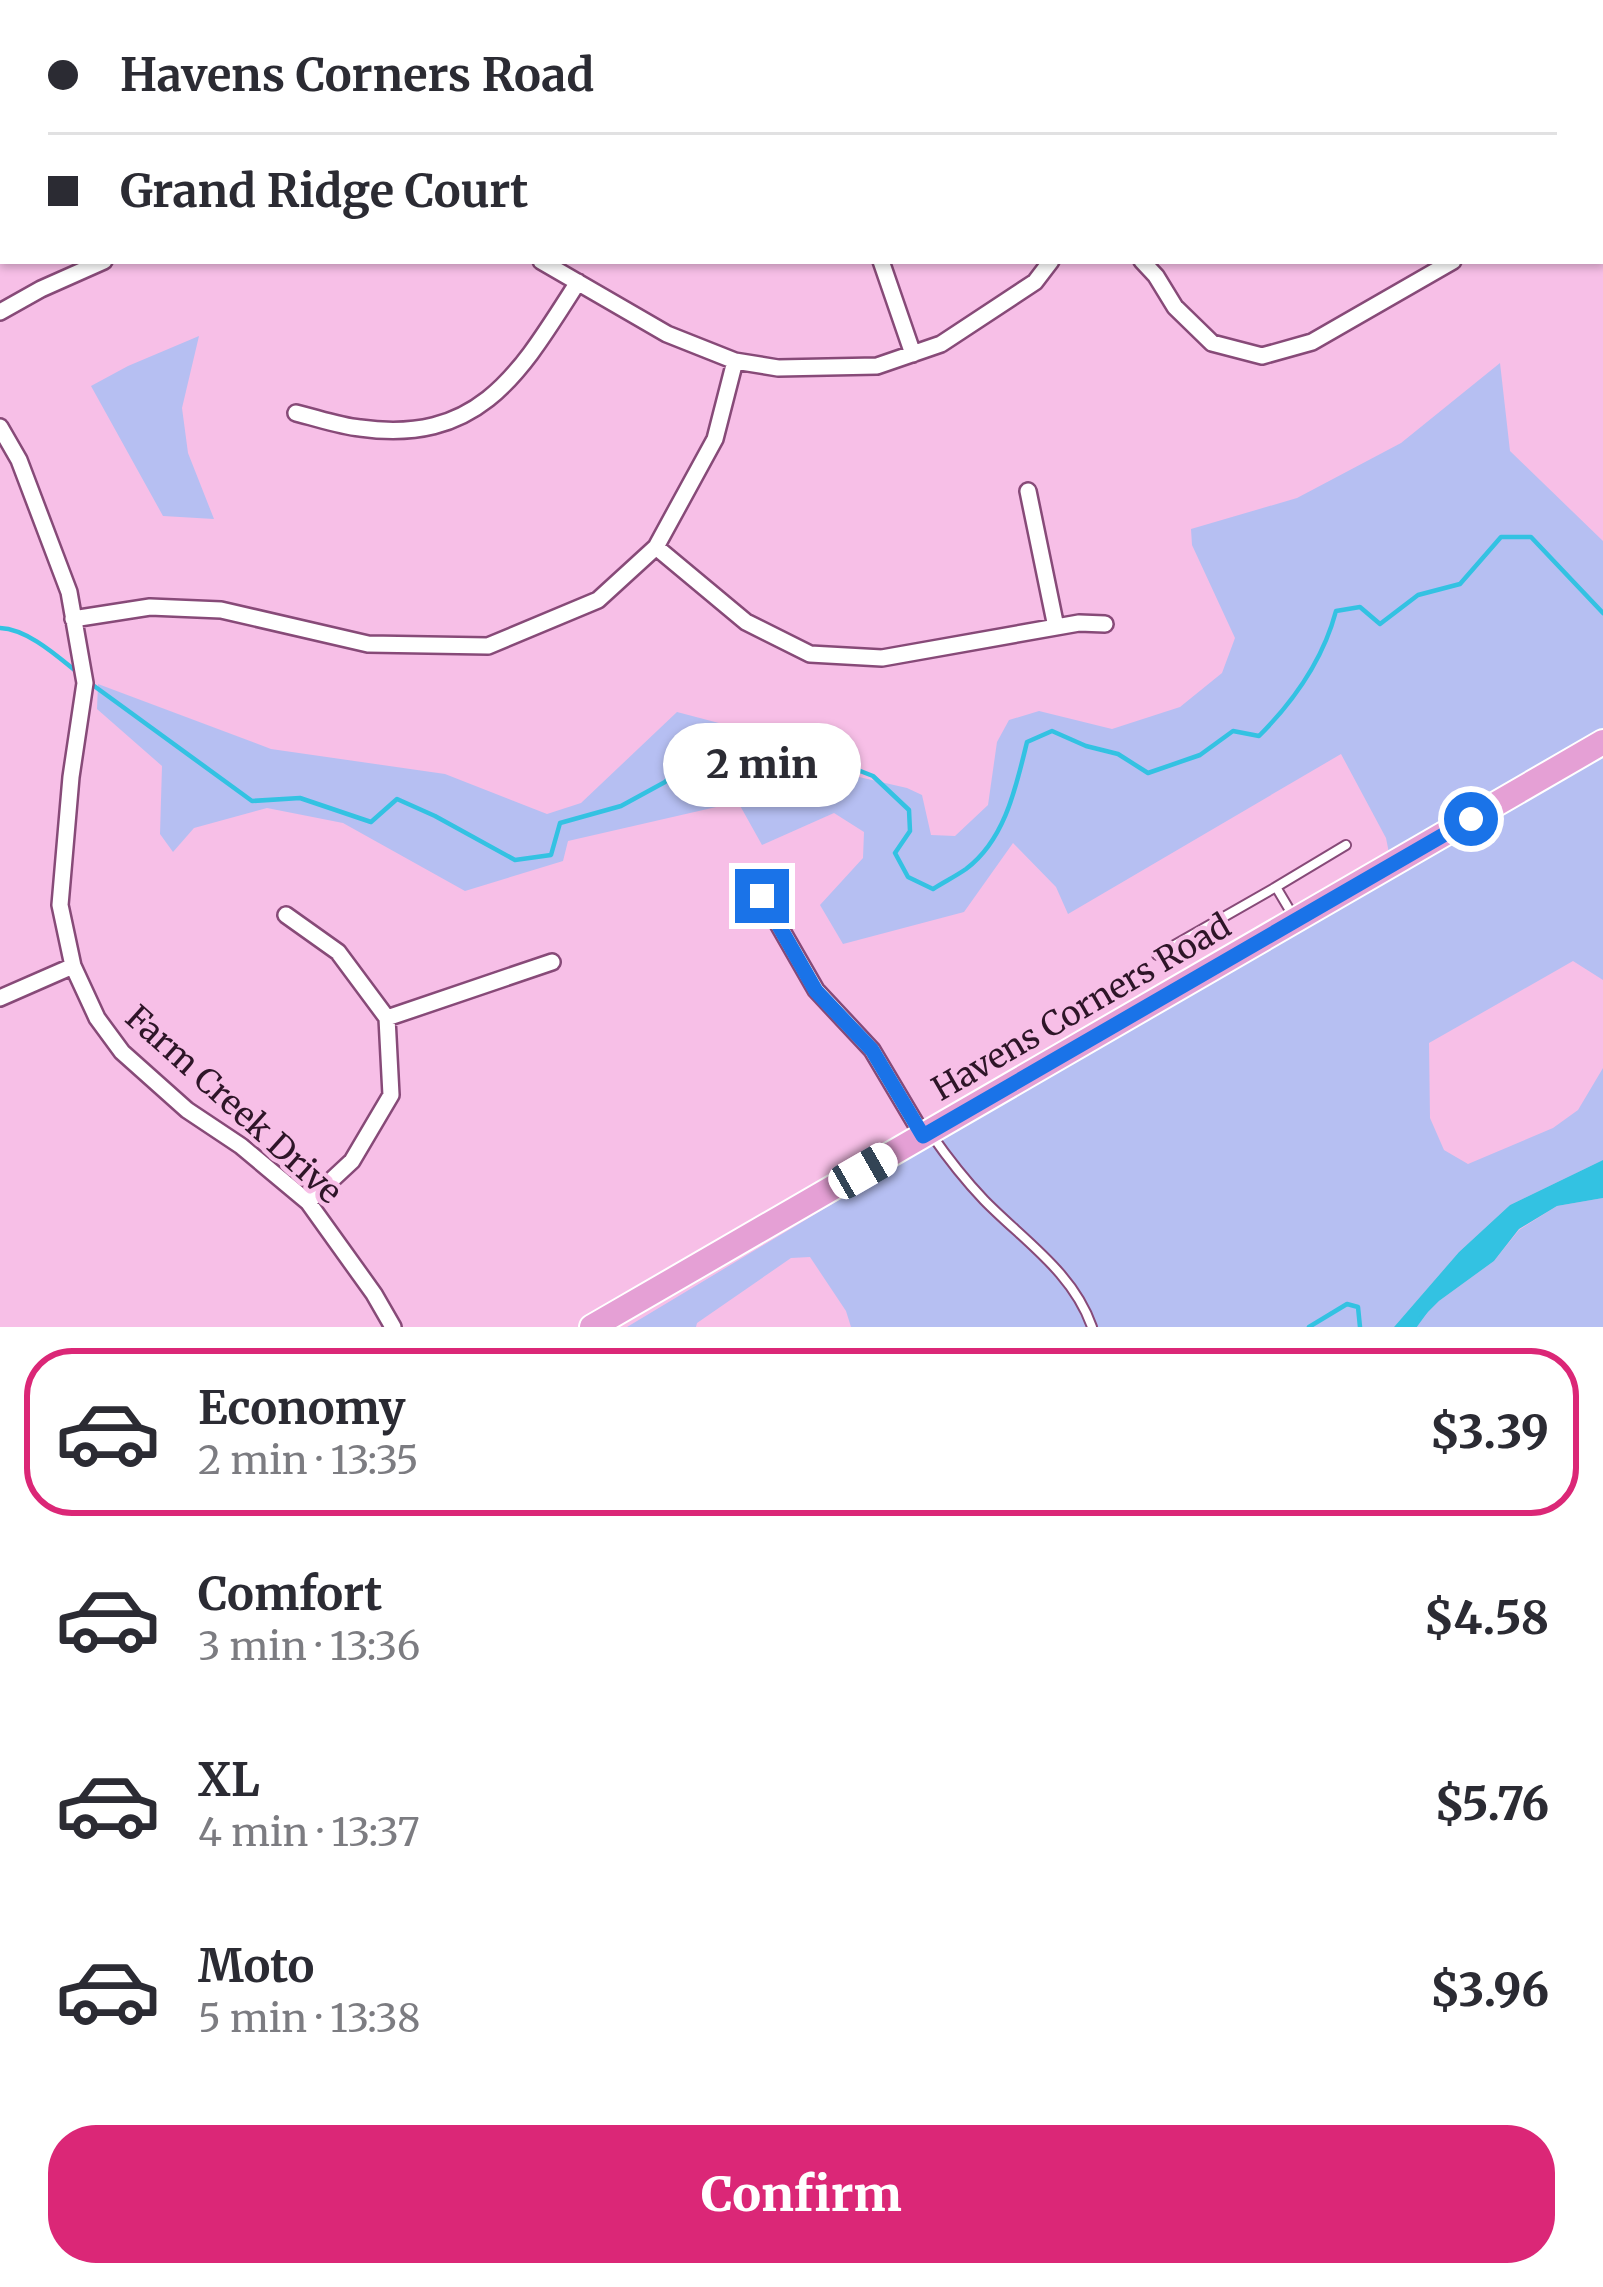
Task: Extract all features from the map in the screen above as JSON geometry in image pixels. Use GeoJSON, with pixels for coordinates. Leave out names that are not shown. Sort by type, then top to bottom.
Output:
{"type":"FeatureCollection","features":[{"type":"Feature","properties":{"kind":"main road","name":"Havens Corners Road"},"geometry":{"type":"LineString","coordinates":[[592,1327],[1603,742]]}},
{"type":"Feature","properties":{"kind":"street"},"geometry":{"type":"LineString","coordinates":[[0,312],[97,264]]}},
{"type":"Feature","properties":{"kind":"street"},"geometry":{"type":"LineString","coordinates":[[550,264],[667,334],[735,362],[778,368],[877,366],[941,344],[1035,282],[1050,264]]}},
{"type":"Feature","properties":{"kind":"street"},"geometry":{"type":"LineString","coordinates":[[882,264],[913,354]]}},
{"type":"Feature","properties":{"kind":"street"},"geometry":{"type":"LineString","coordinates":[[1145,264],[1175,307],[1212,343],[1262,356],[1312,342],[1448,264]]}},
{"type":"Feature","properties":{"kind":"street"},"geometry":{"type":"LineString","coordinates":[[296,413],[361,429],[425,430],[484,405],[529,358],[578,282]]}},
{"type":"Feature","properties":{"kind":"street"},"geometry":{"type":"LineString","coordinates":[[74,619],[150,607],[221,610],[368,644],[488,646],[598,600],[656,547],[715,439],[735,362]]}},
{"type":"Feature","properties":{"kind":"street","name":"Farm Creek Drive"},"geometry":{"type":"LineString","coordinates":[[0,427],[19,460],[69,592],[85,682],[60,905],[73,966],[97,1018],[122,1052],[187,1110],[241,1146],[308,1202],[393,1327]]}},
{"type":"Feature","properties":{"kind":"street"},"geometry":{"type":"LineString","coordinates":[[1028,491],[1056,627]]}},
{"type":"Feature","properties":{"kind":"street"},"geometry":{"type":"LineString","coordinates":[[656,547],[746,622],[810,654],[882,658],[1079,623],[1105,624]]}},
{"type":"Feature","properties":{"kind":"street"},"geometry":{"type":"LineString","coordinates":[[762,896],[816,991],[872,1050],[927,1134]]}},
{"type":"Feature","properties":{"kind":"street"},"geometry":{"type":"LineString","coordinates":[[286,915],[338,952],[388,1018],[391,1095],[352,1162],[308,1202]]}},
{"type":"Feature","properties":{"kind":"street"},"geometry":{"type":"LineString","coordinates":[[388,1018],[552,962]]}},
{"type":"Feature","properties":{"kind":"street"},"geometry":{"type":"LineString","coordinates":[[0,998],[73,966]]}},
{"type":"Feature","properties":{"kind":"lane"},"geometry":{"type":"LineString","coordinates":[[1157,955],[1346,845]]}},
{"type":"Feature","properties":{"kind":"lane"},"geometry":{"type":"LineString","coordinates":[[1276,887],[1296,921]]}},
{"type":"Feature","properties":{"kind":"lane"},"geometry":{"type":"LineString","coordinates":[[927,1134],[986,1202],[1070,1285],[1092,1327]]}},
{"type":"Feature","properties":{"kind":"shaded area"},"geometry":{"type":"Polygon","coordinates":[[[199,336],[182,408],[188,453],[214,519],[163,516],[91,386],[199,336]]]}},
{"type":"Feature","properties":{"kind":"shaded area"},"geometry":{"type":"Polygon","coordinates":[[[1500,363],[1510,451],[1603,541],[1603,731],[1390,858],[1386,838],[1341,754],[1068,914],[1056,887],[1013,843],[964,912],[843,944],[820,905],[863,858],[864,832],[834,813],[762,845],[738,802],[568,841],[563,861],[465,891],[343,823],[267,808],[194,828],[173,852],[160,834],[162,766],[97,709],[98,684],[271,749],[445,774],[547,814],[581,803],[677,712],[753,732],[837,772],[907,788],[922,795],[931,835],[955,836],[988,805],[997,742],[1009,720],[1039,711],[1112,729],[1180,707],[1222,673],[1235,638],[1192,545],[1191,529],[1297,498],[1401,443],[1500,363]]]}},
{"type":"Feature","properties":{"kind":"shaded area"},"geometry":{"type":"Polygon","coordinates":[[[1603,756],[1603,980],[1573,961],[1429,1043],[1430,1118],[1444,1150],[1468,1164],[1553,1128],[1578,1110],[1603,1068],[1603,1160],[1510,1205],[1459,1252],[1394,1327],[851,1327],[846,1311],[810,1257],[791,1258],[696,1327],[627,1327],[947,1135],[1603,756]]]}},
{"type":"Feature","properties":{"kind":"shaded area"},"geometry":{"type":"Polygon","coordinates":[[[1603,1160],[1603,1198],[1557,1206],[1519,1229],[1494,1261],[1439,1301],[1413,1327],[1394,1327],[1459,1252],[1510,1205],[1603,1160]]]}},
{"type":"Feature","properties":{"kind":"shaded area"},"geometry":{"type":"Polygon","coordinates":[[[1603,1198],[1603,1327],[1413,1327],[1439,1301],[1494,1261],[1519,1230],[1557,1206],[1603,1198]]]}},
{"type":"Feature","properties":{"kind":"waterway"},"geometry":{"type":"LineString","coordinates":[[90,683],[252,801],[300,798],[371,822],[397,799],[515,860],[551,855],[560,823],[621,806],[665,782],[695,750],[723,732],[755,767],[779,766],[805,755],[873,776],[909,810],[910,831],[895,853],[908,877],[933,889],[966,869],[1000,828],[1027,742],[1052,731],[1118,754],[1148,773],[1200,755],[1233,731],[1259,736],[1306,678],[1336,611],[1360,607],[1380,624],[1418,595],[1460,584],[1501,537],[1531,537],[1603,613]]}},
{"type":"Feature","properties":{"kind":"waterway"},"geometry":{"type":"LineString","coordinates":[[0,628],[31,638],[77,672]]}},
{"type":"Feature","properties":{"kind":"waterway"},"geometry":{"type":"LineString","coordinates":[[1309,1327],[1347,1304],[1358,1307],[1360,1327]]}},
{"type":"Feature","properties":{"kind":"waterway"},"geometry":{"type":"LineString","coordinates":[[1414,1327],[1425,1312]]}},
{"type":"Feature","properties":{"kind":"route"},"geometry":{"type":"LineString","coordinates":[[762,896],[816,991],[872,1050],[923,1136],[1471,819]]}}]}
